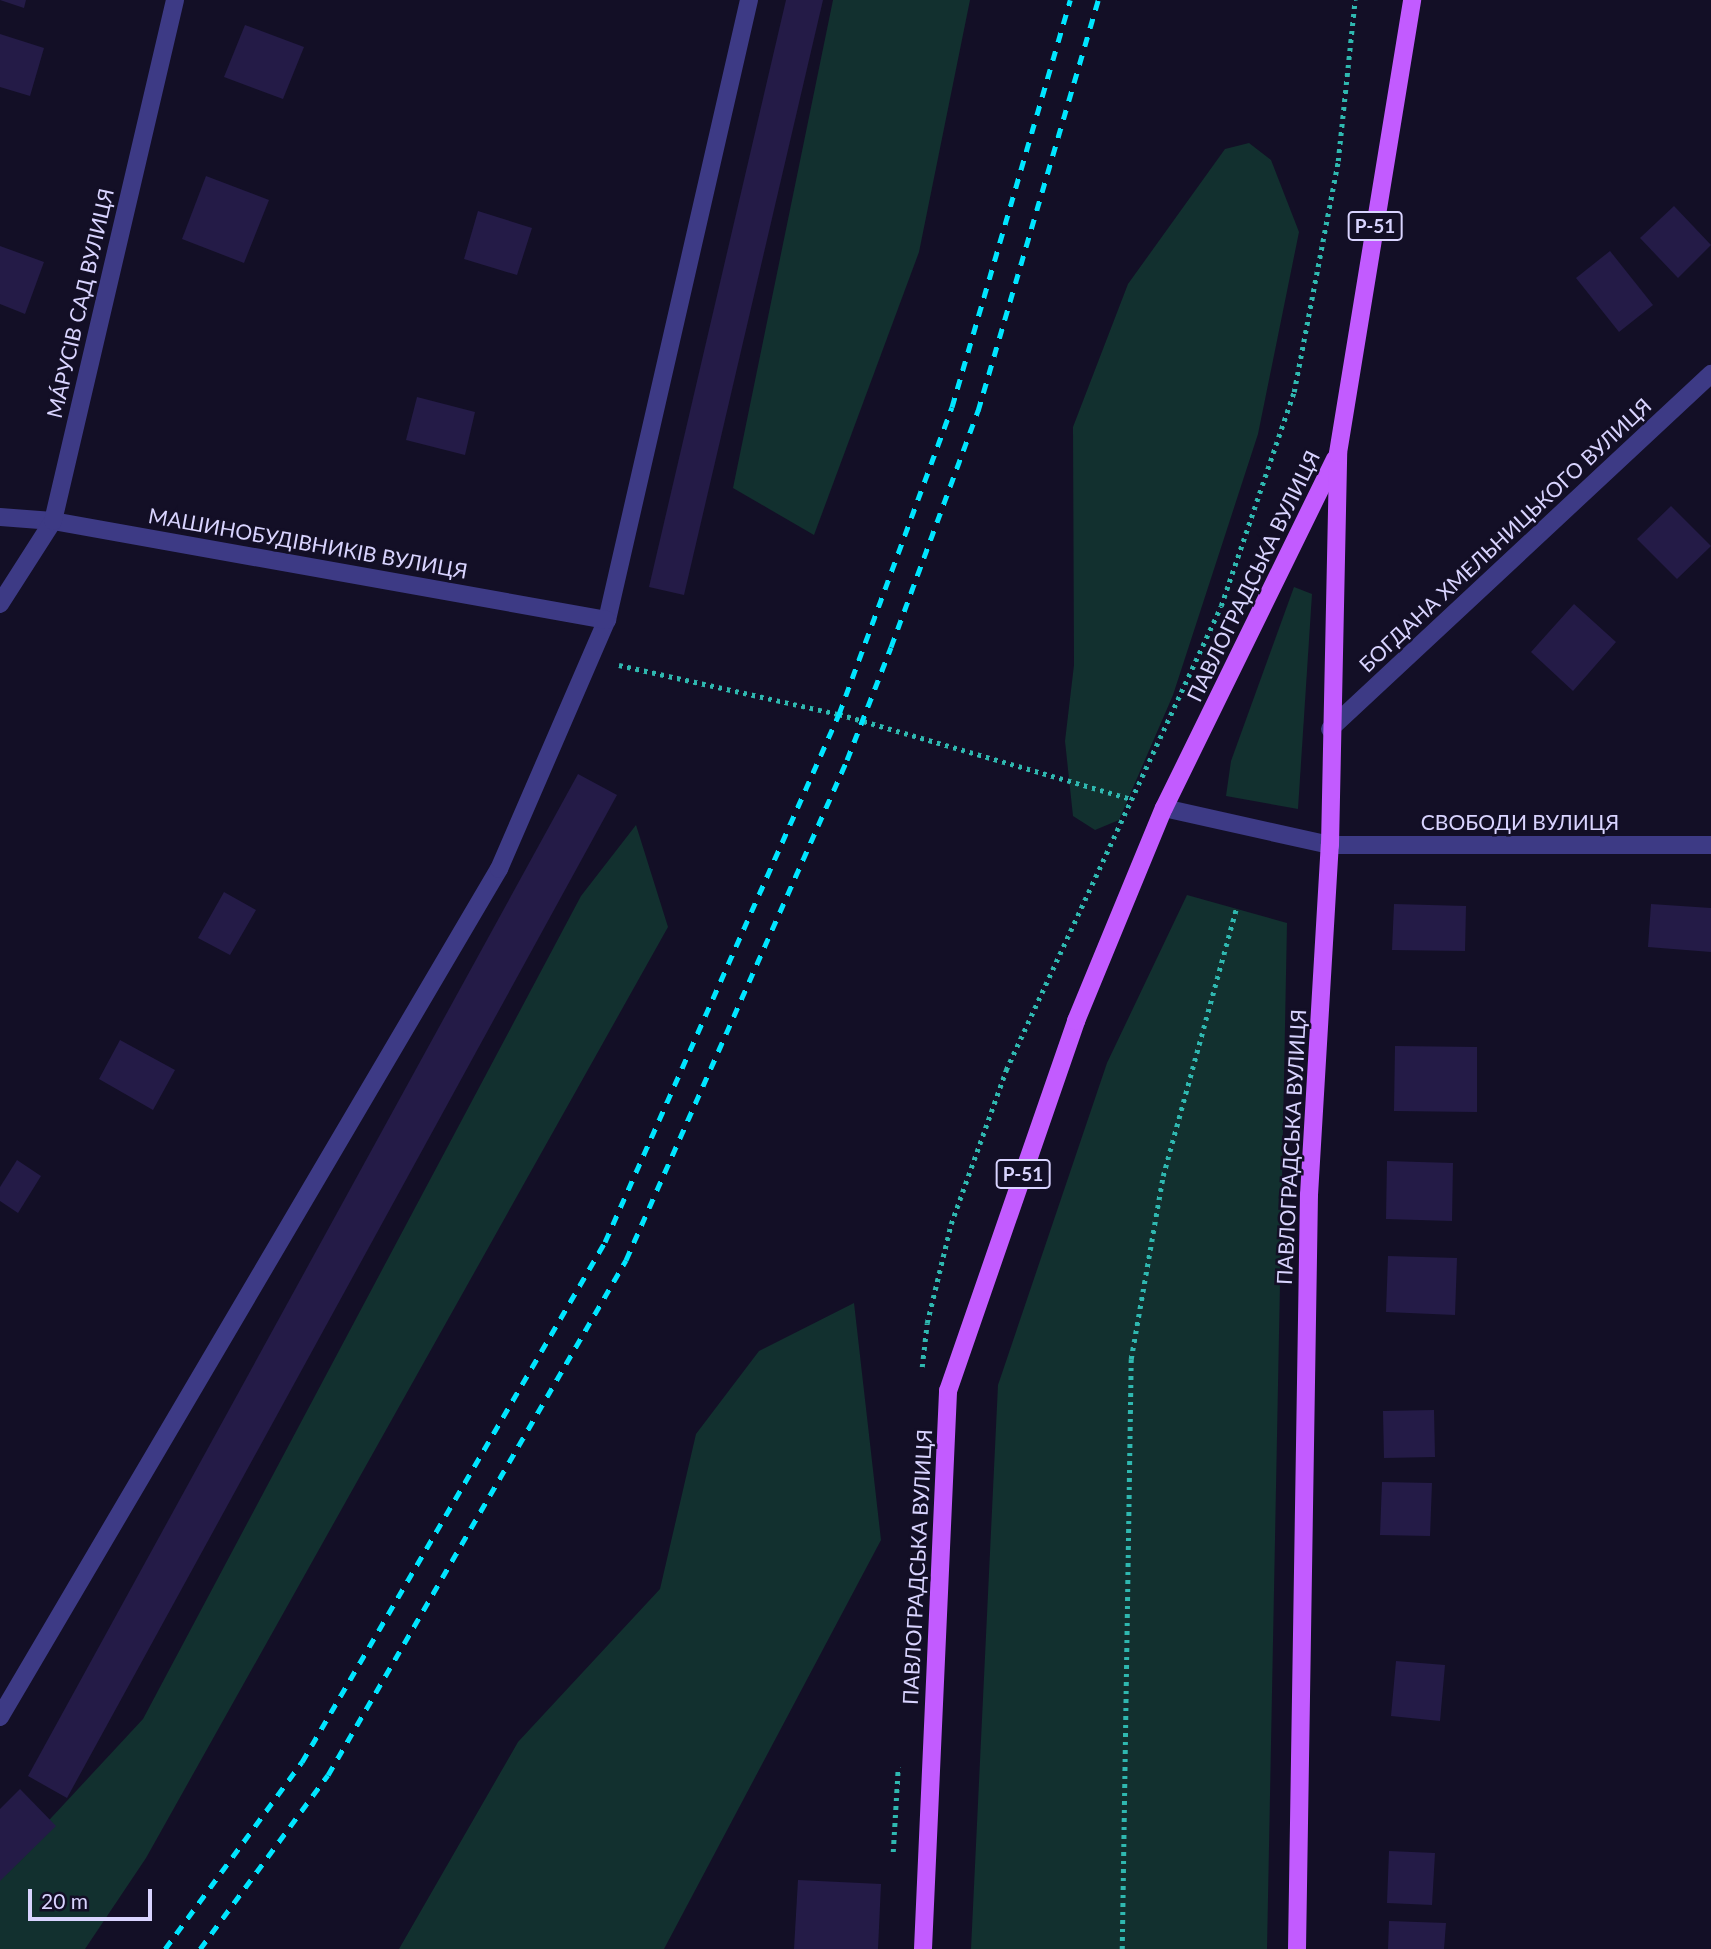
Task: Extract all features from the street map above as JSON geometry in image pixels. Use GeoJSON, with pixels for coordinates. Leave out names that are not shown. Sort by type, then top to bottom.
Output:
{"type":"FeatureCollection","features":[{"type":"Feature","properties":{"kind":"main road","name":"Р-51"},"geometry":{"type":"LineString","coordinates":[[1338,453],[1412,0]]}},
{"type":"Feature","properties":{"kind":"main road","name":"ПАВЛОГРАДСЬКА ВУЛИЦЯ"},"geometry":{"type":"LineString","coordinates":[[1297,1949],[1309,1195],[1330,845],[1330,729],[1338,453]]}},
{"type":"Feature","properties":{"kind":"main road","name":"ПАВЛОГРАДСЬКА ВУЛИЦЯ"},"geometry":{"type":"LineString","coordinates":[[923,1949],[948,1391],[1076,1021],[1164,808],[1338,453]]}},
{"type":"Feature","properties":{"kind":"street","name":"МÁРУСІВ САД ВУЛИЦЯ"},"geometry":{"type":"LineString","coordinates":[[0,604],[53,521],[175,0]]}},
{"type":"Feature","properties":{"kind":"street"},"geometry":{"type":"LineString","coordinates":[[0,1717],[499,869],[607,620],[750,0]]}},
{"type":"Feature","properties":{"kind":"street","name":"БОГДАНА ХМЕЛЬНИЦЬКОГО ВУЛИЦЯ"},"geometry":{"type":"LineString","coordinates":[[1330,729],[1711,374]]}},
{"type":"Feature","properties":{"kind":"street","name":"МАШИНОБУДІВНИКІВ ВУЛИЦЯ"},"geometry":{"type":"LineString","coordinates":[[0,517],[53,521],[607,620]]}},
{"type":"Feature","properties":{"kind":"street","name":"СВОБОДИ ВУЛИЦЯ"},"geometry":{"type":"LineString","coordinates":[[1164,808],[1330,845],[1711,845]]}},
{"type":"Feature","properties":{"kind":"path"},"geometry":{"type":"LineString","coordinates":[[590,658],[839,714],[1164,808]]}},
{"type":"Feature","properties":{"kind":"path"},"geometry":{"type":"LineString","coordinates":[[1122,1949],[1131,1359],[1163,1176],[1236,908]]}},
{"type":"Feature","properties":{"kind":"green space"},"geometry":{"type":"Polygon","coordinates":[[[833,0],[970,0],[919,252],[814,535],[733,488],[833,0]]]}},
{"type":"Feature","properties":{"kind":"green space"},"geometry":{"type":"Polygon","coordinates":[[[1249,143],[1271,160],[1299,232],[1258,434],[1173,695],[1119,820],[1095,830],[1073,816],[1065,741],[1074,665],[1073,427],[1128,284],[1225,149],[1249,143]]]}},
{"type":"Feature","properties":{"kind":"green space"},"geometry":{"type":"Polygon","coordinates":[[[1294,587],[1312,594],[1298,809],[1226,796],[1231,761],[1294,587]]]}},
{"type":"Feature","properties":{"kind":"green space"},"geometry":{"type":"Polygon","coordinates":[[[636,825],[668,927],[146,1858],[85,1949],[0,1949],[0,1873],[143,1719],[581,896],[636,825]]]}},
{"type":"Feature","properties":{"kind":"green space"},"geometry":{"type":"Polygon","coordinates":[[[1187,895],[1287,923],[1267,1949],[971,1949],[998,1385],[1107,1063],[1187,895]]]}},
{"type":"Feature","properties":{"kind":"green space"},"geometry":{"type":"Polygon","coordinates":[[[854,1303],[881,1540],[664,1949],[399,1949],[518,1742],[660,1589],[696,1434],[759,1351],[854,1303]]]}},
{"type":"Feature","properties":{"kind":"building"},"geometry":{"type":"Polygon","coordinates":[[[0,0],[26,0],[24,8],[0,0]]]}},
{"type":"Feature","properties":{"kind":"building"},"geometry":{"type":"Polygon","coordinates":[[[786,0],[823,0],[684,595],[649,587],[786,0]]]}},
{"type":"Feature","properties":{"kind":"building"},"geometry":{"type":"Polygon","coordinates":[[[245,25],[304,47],[283,99],[224,77],[245,25]]]}},
{"type":"Feature","properties":{"kind":"building"},"geometry":{"type":"Polygon","coordinates":[[[0,34],[44,48],[30,96],[0,87],[0,34]]]}},
{"type":"Feature","properties":{"kind":"building"},"geometry":{"type":"Polygon","coordinates":[[[206,176],[269,200],[244,263],[182,239],[206,176]]]}},
{"type":"Feature","properties":{"kind":"building"},"geometry":{"type":"Polygon","coordinates":[[[1674,206],[1711,245],[1678,278],[1640,238],[1674,206]]]}},
{"type":"Feature","properties":{"kind":"building"},"geometry":{"type":"Polygon","coordinates":[[[478,211],[532,228],[517,275],[464,259],[478,211]]]}},
{"type":"Feature","properties":{"kind":"building"},"geometry":{"type":"Polygon","coordinates":[[[0,246],[44,262],[25,314],[0,304],[0,246]]]}},
{"type":"Feature","properties":{"kind":"building"},"geometry":{"type":"Polygon","coordinates":[[[1610,251],[1653,305],[1619,332],[1576,278],[1610,251]]]}},
{"type":"Feature","properties":{"kind":"building"},"geometry":{"type":"Polygon","coordinates":[[[417,397],[475,412],[465,455],[406,440],[417,397]]]}},
{"type":"Feature","properties":{"kind":"building"},"geometry":{"type":"Polygon","coordinates":[[[1671,506],[1711,546],[1677,579],[1637,539],[1671,506]]]}},
{"type":"Feature","properties":{"kind":"building"},"geometry":{"type":"Polygon","coordinates":[[[1574,604],[1616,642],[1573,691],[1531,652],[1574,604]]]}},
{"type":"Feature","properties":{"kind":"building"},"geometry":{"type":"Polygon","coordinates":[[[578,774],[617,795],[67,1798],[28,1776],[578,774]]]}},
{"type":"Feature","properties":{"kind":"building"},"geometry":{"type":"Polygon","coordinates":[[[224,892],[256,910],[230,955],[198,938],[224,892]]]}},
{"type":"Feature","properties":{"kind":"building"},"geometry":{"type":"Polygon","coordinates":[[[1394,904],[1466,906],[1465,951],[1392,950],[1394,904]]]}},
{"type":"Feature","properties":{"kind":"building"},"geometry":{"type":"Polygon","coordinates":[[[1651,904],[1711,908],[1711,952],[1648,947],[1651,904]]]}},
{"type":"Feature","properties":{"kind":"building"},"geometry":{"type":"Polygon","coordinates":[[[120,1040],[175,1070],[153,1110],[99,1079],[120,1040]]]}},
{"type":"Feature","properties":{"kind":"building"},"geometry":{"type":"Polygon","coordinates":[[[1395,1046],[1477,1047],[1477,1112],[1394,1111],[1395,1046]]]}},
{"type":"Feature","properties":{"kind":"building"},"geometry":{"type":"Polygon","coordinates":[[[17,1160],[41,1176],[18,1213],[0,1201],[0,1187],[17,1160]]]}},
{"type":"Feature","properties":{"kind":"building"},"geometry":{"type":"Polygon","coordinates":[[[1387,1161],[1453,1163],[1452,1221],[1386,1219],[1387,1161]]]}},
{"type":"Feature","properties":{"kind":"building"},"geometry":{"type":"Polygon","coordinates":[[[1388,1256],[1457,1258],[1455,1315],[1386,1312],[1388,1256]]]}},
{"type":"Feature","properties":{"kind":"building"},"geometry":{"type":"Polygon","coordinates":[[[1434,1410],[1435,1457],[1384,1458],[1383,1411],[1434,1410]]]}},
{"type":"Feature","properties":{"kind":"building"},"geometry":{"type":"Polygon","coordinates":[[[1382,1482],[1432,1483],[1430,1536],[1380,1535],[1382,1482]]]}},
{"type":"Feature","properties":{"kind":"building"},"geometry":{"type":"Polygon","coordinates":[[[1396,1661],[1445,1665],[1440,1721],[1391,1716],[1396,1661]]]}},
{"type":"Feature","properties":{"kind":"building"},"geometry":{"type":"Polygon","coordinates":[[[20,1789],[56,1826],[0,1881],[0,1809],[20,1789]]]}},
{"type":"Feature","properties":{"kind":"building"},"geometry":{"type":"Polygon","coordinates":[[[1389,1851],[1435,1853],[1432,1905],[1387,1903],[1389,1851]]]}},
{"type":"Feature","properties":{"kind":"building"},"geometry":{"type":"Polygon","coordinates":[[[798,1880],[881,1884],[878,1949],[794,1949],[798,1880]]]}},
{"type":"Feature","properties":{"kind":"building"},"geometry":{"type":"Polygon","coordinates":[[[1389,1921],[1446,1923],[1444,1949],[1388,1949],[1389,1921]]]}},
{"type":"Feature","properties":{"kind":"railway"},"geometry":{"type":"LineString","coordinates":[[165,1949],[302,1762],[605,1242],[839,714],[952,407],[1070,0]]}},
{"type":"Feature","properties":{"kind":"railway"},"geometry":{"type":"LineString","coordinates":[[200,1949],[328,1775],[626,1260],[847,760],[891,647],[978,411],[1098,0]]}}]}
